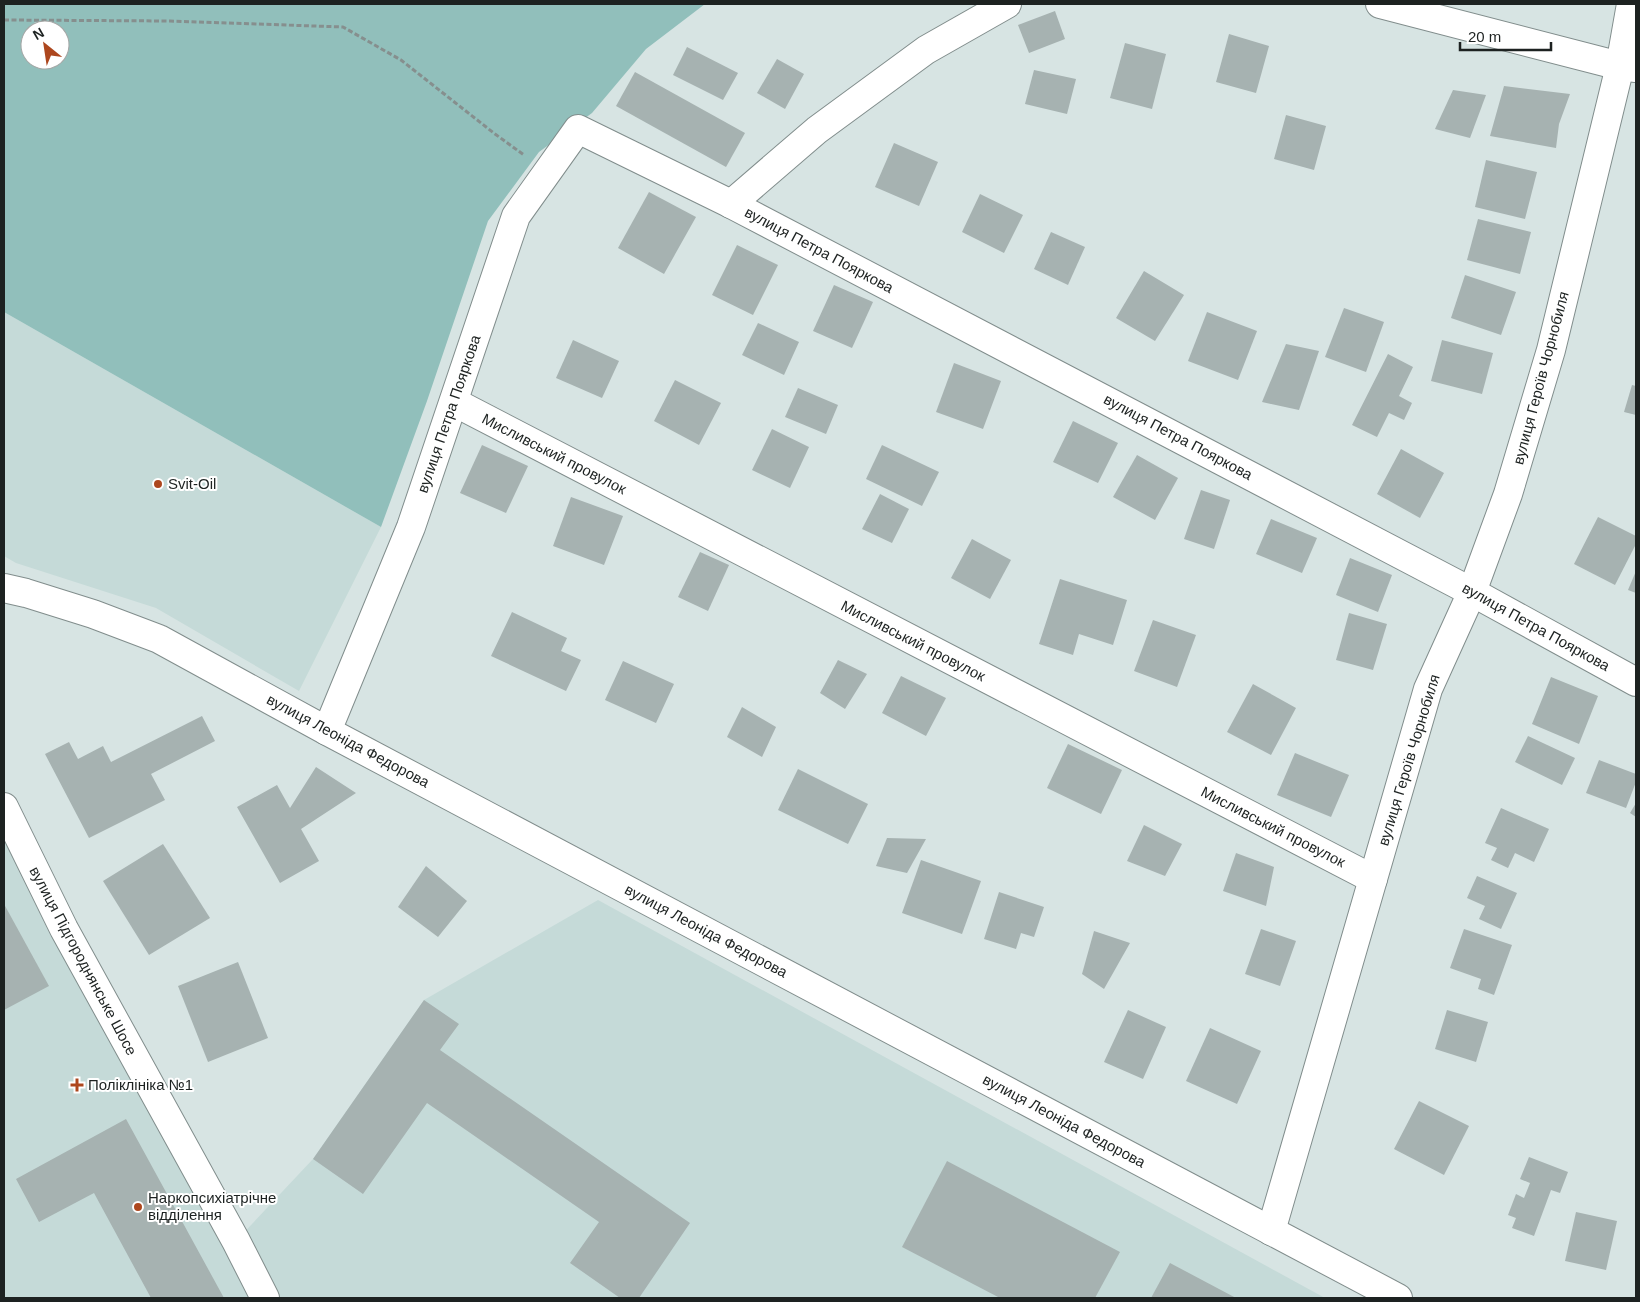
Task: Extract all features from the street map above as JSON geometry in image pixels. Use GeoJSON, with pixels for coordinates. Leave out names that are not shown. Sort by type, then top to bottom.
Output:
{"type":"FeatureCollection","features":[{"type":"Feature","properties":{"kind":"street"},"geometry":{"type":"LineString","coordinates":[[731,204],[817,130],[926,50],[1006,4]]}},
{"type":"Feature","properties":{"kind":"street"},"geometry":{"type":"LineString","coordinates":[[1380,4],[1628,67]]}},
{"type":"Feature","properties":{"kind":"street","name":"вулиця Героїв Чорнобиля"},"geometry":{"type":"LineString","coordinates":[[1271,1231],[1428,690],[1472,592],[1508,494],[1551,350],[1628,67],[1631,4]]}},
{"type":"Feature","properties":{"kind":"street","name":"вулиця Петра Пояркова"},"geometry":{"type":"LineString","coordinates":[[327,731],[411,527],[516,216],[578,129],[731,204],[1472,592],[1636,682]]}},
{"type":"Feature","properties":{"kind":"street","name":"Мисливський провулок"},"geometry":{"type":"LineString","coordinates":[[454,402],[1373,879]]}},
{"type":"Feature","properties":{"kind":"street","name":"вулиця Леоніда Федорова"},"geometry":{"type":"LineString","coordinates":[[4,588],[93,614],[159,639],[327,731],[1398,1298]]}},
{"type":"Feature","properties":{"kind":"street","name":"вулиця Підгороднянське Шосе"},"geometry":{"type":"LineString","coordinates":[[4,807],[64,928],[236,1241],[264,1298]]}},
{"type":"Feature","properties":{"kind":"path"},"geometry":{"type":"LineString","coordinates":[[4,20],[170,21],[343,27],[400,60],[495,134],[547,171]]}},
{"type":"Feature","properties":{"kind":"shaded area"},"geometry":{"type":"Polygon","coordinates":[[[4,4],[705,4],[646,49],[592,113],[539,152],[488,221],[427,401],[381,527],[4,312],[4,4]]]}},
{"type":"Feature","properties":{"kind":"shaded area"},"geometry":{"type":"Polygon","coordinates":[[[4,312],[381,527],[299,691],[156,608],[16,563],[4,556],[4,312]]]}},
{"type":"Feature","properties":{"kind":"shaded area"},"geometry":{"type":"Polygon","coordinates":[[[4,807],[236,1241],[313,1159],[424,1000],[598,900],[1325,1298],[4,1298],[4,807]]]}},
{"type":"Feature","properties":{"kind":"building"},"geometry":{"type":"Polygon","coordinates":[[[1055,11],[1065,39],[1029,53],[1018,25],[1055,11]]]}},
{"type":"Feature","properties":{"kind":"building"},"geometry":{"type":"Polygon","coordinates":[[[1229,34],[1269,46],[1256,93],[1216,82],[1229,34]]]}},
{"type":"Feature","properties":{"kind":"building"},"geometry":{"type":"Polygon","coordinates":[[[1125,43],[1166,54],[1152,109],[1110,98],[1125,43]]]}},
{"type":"Feature","properties":{"kind":"building"},"geometry":{"type":"Polygon","coordinates":[[[687,47],[738,73],[723,100],[673,75],[687,47]]]}},
{"type":"Feature","properties":{"kind":"building"},"geometry":{"type":"Polygon","coordinates":[[[777,59],[804,74],[785,109],[757,93],[777,59]]]}},
{"type":"Feature","properties":{"kind":"building"},"geometry":{"type":"Polygon","coordinates":[[[1034,70],[1076,79],[1067,114],[1025,104],[1034,70]]]}},
{"type":"Feature","properties":{"kind":"building"},"geometry":{"type":"Polygon","coordinates":[[[635,72],[745,133],[726,167],[616,106],[635,72]]]}},
{"type":"Feature","properties":{"kind":"building"},"geometry":{"type":"Polygon","coordinates":[[[1504,86],[1570,94],[1559,124],[1556,148],[1490,136],[1504,86]]]}},
{"type":"Feature","properties":{"kind":"building"},"geometry":{"type":"Polygon","coordinates":[[[1453,90],[1486,95],[1470,138],[1435,129],[1453,90]]]}},
{"type":"Feature","properties":{"kind":"building"},"geometry":{"type":"Polygon","coordinates":[[[1286,115],[1326,126],[1314,170],[1274,159],[1286,115]]]}},
{"type":"Feature","properties":{"kind":"building"},"geometry":{"type":"Polygon","coordinates":[[[894,143],[938,162],[919,206],[875,187],[894,143]]]}},
{"type":"Feature","properties":{"kind":"building"},"geometry":{"type":"Polygon","coordinates":[[[1486,160],[1537,172],[1525,219],[1475,207],[1486,160]]]}},
{"type":"Feature","properties":{"kind":"building"},"geometry":{"type":"Polygon","coordinates":[[[649,192],[696,217],[664,274],[618,248],[649,192]]]}},
{"type":"Feature","properties":{"kind":"building"},"geometry":{"type":"Polygon","coordinates":[[[980,194],[1023,215],[1004,253],[962,232],[980,194]]]}},
{"type":"Feature","properties":{"kind":"building"},"geometry":{"type":"Polygon","coordinates":[[[1478,219],[1531,232],[1520,274],[1467,260],[1478,219]]]}},
{"type":"Feature","properties":{"kind":"building"},"geometry":{"type":"Polygon","coordinates":[[[1051,232],[1085,247],[1068,285],[1034,269],[1051,232]]]}},
{"type":"Feature","properties":{"kind":"building"},"geometry":{"type":"Polygon","coordinates":[[[737,245],[778,265],[753,315],[712,295],[737,245]]]}},
{"type":"Feature","properties":{"kind":"building"},"geometry":{"type":"Polygon","coordinates":[[[1144,271],[1184,295],[1155,341],[1116,318],[1144,271]]]}},
{"type":"Feature","properties":{"kind":"building"},"geometry":{"type":"Polygon","coordinates":[[[1465,275],[1516,292],[1501,335],[1451,318],[1465,275]]]}},
{"type":"Feature","properties":{"kind":"building"},"geometry":{"type":"Polygon","coordinates":[[[834,285],[873,302],[852,348],[813,331],[834,285]]]}},
{"type":"Feature","properties":{"kind":"building"},"geometry":{"type":"Polygon","coordinates":[[[1344,308],[1384,322],[1366,372],[1325,357],[1344,308]]]}},
{"type":"Feature","properties":{"kind":"building"},"geometry":{"type":"Polygon","coordinates":[[[1207,312],[1257,331],[1238,380],[1188,361],[1207,312]]]}},
{"type":"Feature","properties":{"kind":"building"},"geometry":{"type":"Polygon","coordinates":[[[758,323],[799,342],[784,375],[742,355],[758,323]]]}},
{"type":"Feature","properties":{"kind":"building"},"geometry":{"type":"Polygon","coordinates":[[[573,340],[619,361],[602,398],[556,378],[573,340]]]}},
{"type":"Feature","properties":{"kind":"building"},"geometry":{"type":"Polygon","coordinates":[[[1442,340],[1493,353],[1482,394],[1431,381],[1442,340]]]}},
{"type":"Feature","properties":{"kind":"building"},"geometry":{"type":"Polygon","coordinates":[[[1286,344],[1319,351],[1299,410],[1262,402],[1286,344]]]}},
{"type":"Feature","properties":{"kind":"building"},"geometry":{"type":"Polygon","coordinates":[[[1388,354],[1413,367],[1399,396],[1412,403],[1404,420],[1389,413],[1377,437],[1352,425],[1388,354]]]}},
{"type":"Feature","properties":{"kind":"building"},"geometry":{"type":"Polygon","coordinates":[[[954,363],[1001,381],[983,429],[936,412],[954,363]]]}},
{"type":"Feature","properties":{"kind":"building"},"geometry":{"type":"Polygon","coordinates":[[[675,380],[721,403],[699,445],[654,421],[675,380]]]}},
{"type":"Feature","properties":{"kind":"building"},"geometry":{"type":"Polygon","coordinates":[[[1632,385],[1636,386],[1636,415],[1624,412],[1632,385]]]}},
{"type":"Feature","properties":{"kind":"building"},"geometry":{"type":"Polygon","coordinates":[[[798,388],[838,405],[826,434],[785,417],[798,388]]]}},
{"type":"Feature","properties":{"kind":"building"},"geometry":{"type":"Polygon","coordinates":[[[1073,421],[1118,443],[1098,483],[1053,462],[1073,421]]]}},
{"type":"Feature","properties":{"kind":"building"},"geometry":{"type":"Polygon","coordinates":[[[772,429],[809,447],[790,488],[752,470],[772,429]]]}},
{"type":"Feature","properties":{"kind":"building"},"geometry":{"type":"Polygon","coordinates":[[[482,445],[528,466],[506,513],[460,493],[482,445]]]}},
{"type":"Feature","properties":{"kind":"building"},"geometry":{"type":"Polygon","coordinates":[[[882,445],[939,472],[922,506],[866,479],[882,445]]]}},
{"type":"Feature","properties":{"kind":"building"},"geometry":{"type":"Polygon","coordinates":[[[1401,449],[1444,473],[1420,518],[1377,494],[1401,449]]]}},
{"type":"Feature","properties":{"kind":"building"},"geometry":{"type":"Polygon","coordinates":[[[1137,455],[1178,478],[1155,520],[1113,497],[1137,455]]]}},
{"type":"Feature","properties":{"kind":"building"},"geometry":{"type":"Polygon","coordinates":[[[1201,490],[1230,500],[1214,549],[1184,539],[1201,490]]]}},
{"type":"Feature","properties":{"kind":"building"},"geometry":{"type":"Polygon","coordinates":[[[880,494],[909,509],[892,543],[862,529],[880,494]]]}},
{"type":"Feature","properties":{"kind":"building"},"geometry":{"type":"Polygon","coordinates":[[[571,497],[623,516],[604,565],[553,546],[571,497]]]}},
{"type":"Feature","properties":{"kind":"building"},"geometry":{"type":"Polygon","coordinates":[[[1598,517],[1636,536],[1636,544],[1615,585],[1574,564],[1598,517]]]}},
{"type":"Feature","properties":{"kind":"building"},"geometry":{"type":"Polygon","coordinates":[[[1271,519],[1317,538],[1302,573],[1256,554],[1271,519]]]}},
{"type":"Feature","properties":{"kind":"building"},"geometry":{"type":"Polygon","coordinates":[[[972,539],[1011,560],[990,599],[951,578],[972,539]]]}},
{"type":"Feature","properties":{"kind":"building"},"geometry":{"type":"Polygon","coordinates":[[[700,552],[729,565],[708,611],[678,597],[700,552]]]}},
{"type":"Feature","properties":{"kind":"building"},"geometry":{"type":"Polygon","coordinates":[[[1350,558],[1392,575],[1378,612],[1336,595],[1350,558]]]}},
{"type":"Feature","properties":{"kind":"building"},"geometry":{"type":"Polygon","coordinates":[[[1636,571],[1636,593],[1628,590],[1636,571]]]}},
{"type":"Feature","properties":{"kind":"building"},"geometry":{"type":"Polygon","coordinates":[[[1060,579],[1127,600],[1113,645],[1079,634],[1073,655],[1039,644],[1060,579]]]}},
{"type":"Feature","properties":{"kind":"building"},"geometry":{"type":"Polygon","coordinates":[[[512,612],[567,638],[561,651],[581,660],[566,691],[491,656],[512,612]]]}},
{"type":"Feature","properties":{"kind":"building"},"geometry":{"type":"Polygon","coordinates":[[[1349,613],[1387,624],[1373,670],[1336,660],[1349,613]]]}},
{"type":"Feature","properties":{"kind":"building"},"geometry":{"type":"Polygon","coordinates":[[[1153,620],[1196,635],[1177,687],[1134,671],[1153,620]]]}},
{"type":"Feature","properties":{"kind":"building"},"geometry":{"type":"Polygon","coordinates":[[[838,660],[867,674],[845,709],[820,693],[838,660]]]}},
{"type":"Feature","properties":{"kind":"building"},"geometry":{"type":"Polygon","coordinates":[[[623,661],[674,684],[656,723],[605,700],[623,661]]]}},
{"type":"Feature","properties":{"kind":"building"},"geometry":{"type":"Polygon","coordinates":[[[901,676],[946,698],[926,736],[882,713],[901,676]]]}},
{"type":"Feature","properties":{"kind":"building"},"geometry":{"type":"Polygon","coordinates":[[[1551,677],[1598,696],[1579,744],[1532,724],[1551,677]]]}},
{"type":"Feature","properties":{"kind":"building"},"geometry":{"type":"Polygon","coordinates":[[[1253,684],[1296,708],[1271,755],[1227,732],[1253,684]]]}},
{"type":"Feature","properties":{"kind":"building"},"geometry":{"type":"Polygon","coordinates":[[[742,707],[776,727],[762,757],[727,737],[742,707]]]}},
{"type":"Feature","properties":{"kind":"building"},"geometry":{"type":"Polygon","coordinates":[[[202,716],[215,741],[151,774],[165,800],[89,838],[45,754],[69,742],[78,759],[103,746],[111,762],[202,716]]]}},
{"type":"Feature","properties":{"kind":"building"},"geometry":{"type":"Polygon","coordinates":[[[1528,736],[1575,758],[1562,785],[1515,762],[1528,736]]]}},
{"type":"Feature","properties":{"kind":"building"},"geometry":{"type":"Polygon","coordinates":[[[1068,744],[1122,770],[1101,814],[1047,788],[1068,744]]]}},
{"type":"Feature","properties":{"kind":"building"},"geometry":{"type":"Polygon","coordinates":[[[1295,753],[1349,775],[1331,817],[1277,795],[1295,753]]]}},
{"type":"Feature","properties":{"kind":"building"},"geometry":{"type":"Polygon","coordinates":[[[1599,760],[1636,774],[1636,782],[1626,808],[1586,793],[1599,760]]]}},
{"type":"Feature","properties":{"kind":"building"},"geometry":{"type":"Polygon","coordinates":[[[316,767],[356,793],[301,829],[319,861],[280,883],[237,807],[277,785],[290,808],[316,767]]]}},
{"type":"Feature","properties":{"kind":"building"},"geometry":{"type":"Polygon","coordinates":[[[798,769],[868,804],[848,844],[778,810],[798,769]]]}},
{"type":"Feature","properties":{"kind":"building"},"geometry":{"type":"Polygon","coordinates":[[[1636,803],[1636,817],[1630,813],[1636,803]]]}},
{"type":"Feature","properties":{"kind":"building"},"geometry":{"type":"Polygon","coordinates":[[[1501,808],[1549,829],[1534,862],[1515,853],[1508,868],[1491,860],[1497,848],[1485,843],[1501,808]]]}},
{"type":"Feature","properties":{"kind":"building"},"geometry":{"type":"Polygon","coordinates":[[[1144,825],[1182,844],[1165,876],[1127,861],[1144,825]]]}},
{"type":"Feature","properties":{"kind":"building"},"geometry":{"type":"Polygon","coordinates":[[[887,838],[926,839],[907,873],[876,866],[887,838]]]}},
{"type":"Feature","properties":{"kind":"building"},"geometry":{"type":"Polygon","coordinates":[[[163,844],[210,918],[149,955],[103,881],[163,844]]]}},
{"type":"Feature","properties":{"kind":"building"},"geometry":{"type":"Polygon","coordinates":[[[1236,853],[1274,867],[1266,906],[1223,891],[1236,853]]]}},
{"type":"Feature","properties":{"kind":"building"},"geometry":{"type":"Polygon","coordinates":[[[921,860],[981,881],[962,934],[902,913],[921,860]]]}},
{"type":"Feature","properties":{"kind":"building"},"geometry":{"type":"Polygon","coordinates":[[[426,866],[467,901],[438,937],[398,907],[426,866]]]}},
{"type":"Feature","properties":{"kind":"building"},"geometry":{"type":"Polygon","coordinates":[[[1477,876],[1517,893],[1501,929],[1479,919],[1485,906],[1467,898],[1477,876]]]}},
{"type":"Feature","properties":{"kind":"building"},"geometry":{"type":"Polygon","coordinates":[[[999,892],[1044,907],[1034,937],[1021,933],[1016,949],[984,939],[999,892]]]}},
{"type":"Feature","properties":{"kind":"building"},"geometry":{"type":"Polygon","coordinates":[[[4,904],[49,986],[4,1010],[4,904]]]}},
{"type":"Feature","properties":{"kind":"building"},"geometry":{"type":"Polygon","coordinates":[[[1261,929],[1296,941],[1280,986],[1245,974],[1261,929]]]}},
{"type":"Feature","properties":{"kind":"building"},"geometry":{"type":"Polygon","coordinates":[[[1464,929],[1512,945],[1494,995],[1478,989],[1481,979],[1450,968],[1464,929]]]}},
{"type":"Feature","properties":{"kind":"building"},"geometry":{"type":"Polygon","coordinates":[[[1094,931],[1130,943],[1104,989],[1082,974],[1094,931]]]}},
{"type":"Feature","properties":{"kind":"building"},"geometry":{"type":"Polygon","coordinates":[[[238,962],[268,1038],[208,1062],[178,986],[238,962]]]}},
{"type":"Feature","properties":{"kind":"building"},"geometry":{"type":"Polygon","coordinates":[[[424,1000],[459,1024],[440,1050],[690,1223],[639,1298],[620,1298],[570,1263],[599,1222],[427,1103],[363,1194],[313,1159],[424,1000]]]}},
{"type":"Feature","properties":{"kind":"building"},"geometry":{"type":"Polygon","coordinates":[[[1128,1010],[1166,1027],[1143,1079],[1104,1062],[1128,1010]]]}},
{"type":"Feature","properties":{"kind":"building"},"geometry":{"type":"Polygon","coordinates":[[[1447,1010],[1488,1022],[1476,1062],[1435,1049],[1447,1010]]]}},
{"type":"Feature","properties":{"kind":"building"},"geometry":{"type":"Polygon","coordinates":[[[1210,1028],[1261,1051],[1237,1104],[1186,1081],[1210,1028]]]}},
{"type":"Feature","properties":{"kind":"building"},"geometry":{"type":"Polygon","coordinates":[[[1419,1101],[1469,1126],[1444,1175],[1394,1149],[1419,1101]]]}},
{"type":"Feature","properties":{"kind":"building","name":"Наркопсихіатрічне відділення"},"geometry":{"type":"Polygon","coordinates":[[[126,1119],[224,1298],[151,1298],[94,1193],[39,1222],[16,1179],[126,1119]]]}},
{"type":"Feature","properties":{"kind":"building"},"geometry":{"type":"Polygon","coordinates":[[[1529,1157],[1568,1172],[1560,1193],[1551,1190],[1534,1236],[1512,1228],[1516,1218],[1508,1215],[1516,1194],[1524,1198],[1530,1183],[1520,1179],[1529,1157]]]}},
{"type":"Feature","properties":{"kind":"building"},"geometry":{"type":"Polygon","coordinates":[[[947,1161],[1120,1252],[1095,1298],[1000,1298],[902,1247],[947,1161]]]}},
{"type":"Feature","properties":{"kind":"building"},"geometry":{"type":"Polygon","coordinates":[[[1576,1212],[1617,1221],[1606,1270],[1565,1261],[1576,1212]]]}},
{"type":"Feature","properties":{"kind":"building"},"geometry":{"type":"Polygon","coordinates":[[[1170,1263],[1236,1298],[1151,1298],[1170,1263]]]}},
{"type":"Feature","properties":{"kind":"place","name":"Svit-Oil"},"geometry":{"type":"Point","coordinates":[158,484]}},
{"type":"Feature","properties":{"kind":"place","name":"Поліклініка №1"},"geometry":{"type":"Point","coordinates":[77,1085]}},
{"type":"Feature","properties":{"kind":"place","name":"Наркопсихіатрічне відділення"},"geometry":{"type":"Point","coordinates":[138,1207]}}]}
